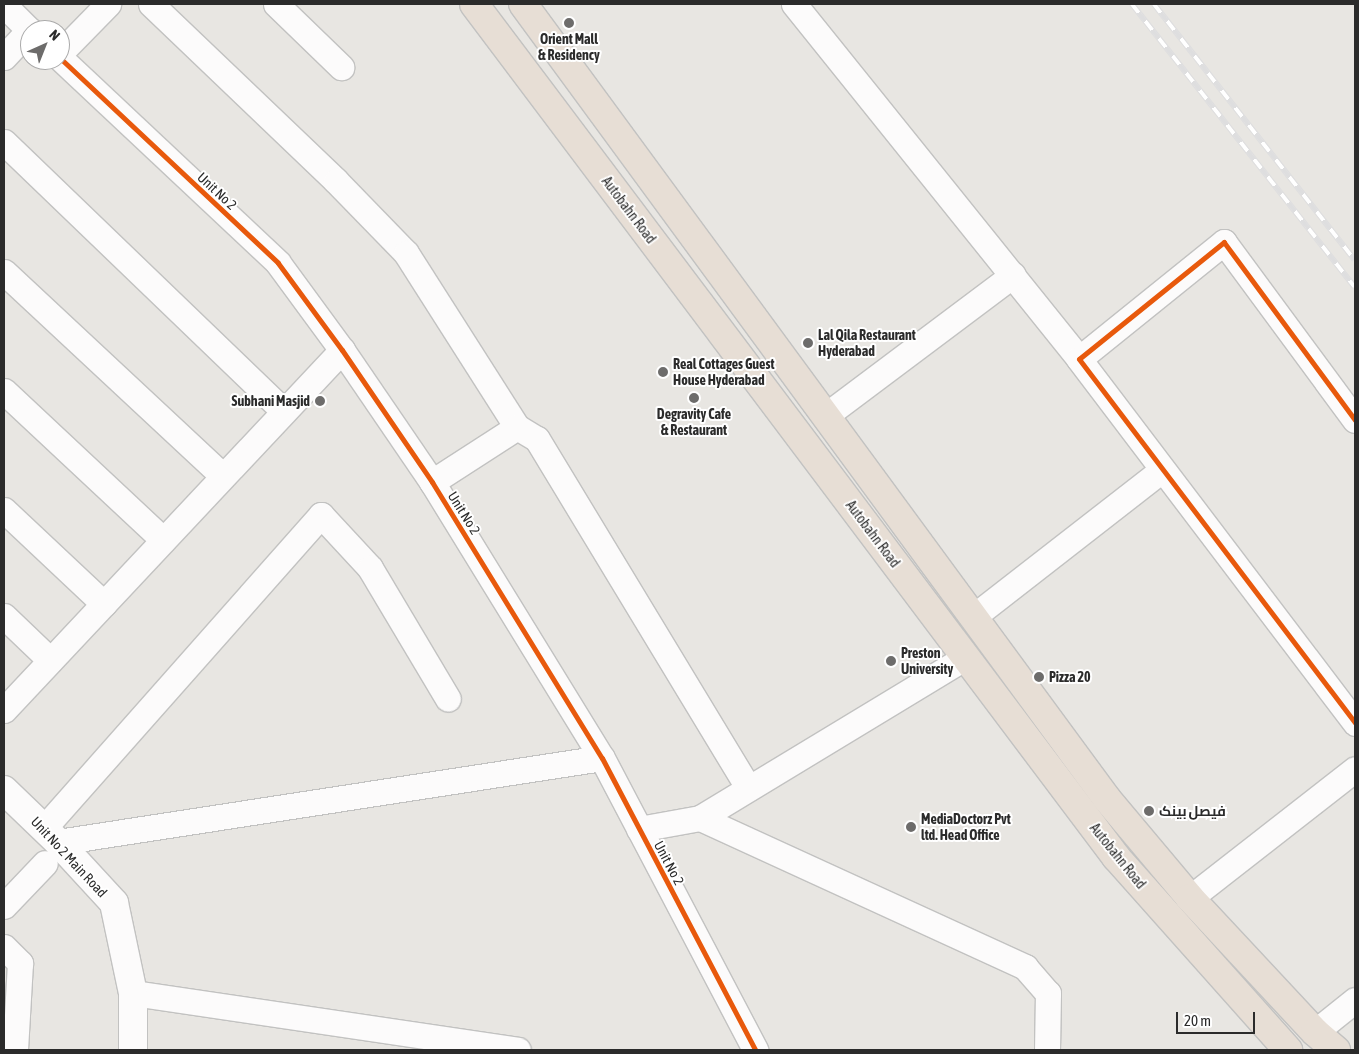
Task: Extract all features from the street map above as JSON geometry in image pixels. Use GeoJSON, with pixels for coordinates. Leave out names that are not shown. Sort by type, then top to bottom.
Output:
{"type":"FeatureCollection","features":[{"type":"Feature","properties":{"kind":"highway","name":"Autobahn Road"},"geometry":{"type":"LineString","coordinates":[[474,4],[1116,857],[1288,1050]]}},
{"type":"Feature","properties":{"kind":"highway","name":"Autobahn Road"},"geometry":{"type":"LineString","coordinates":[[523,4],[1107,799],[1190,898],[1315,1032],[1336,1050]]}},
{"type":"Feature","properties":{"kind":"street"},"geometry":{"type":"LineString","coordinates":[[70,43],[108,4]]}},
{"type":"Feature","properties":{"kind":"street"},"geometry":{"type":"LineString","coordinates":[[151,4],[336,182],[406,253],[517,427],[537,439],[748,788]]}},
{"type":"Feature","properties":{"kind":"street"},"geometry":{"type":"LineString","coordinates":[[276,4],[341,67]]}},
{"type":"Feature","properties":{"kind":"street"},"geometry":{"type":"LineString","coordinates":[[794,4],[1080,359],[1355,723]]}},
{"type":"Feature","properties":{"kind":"street"},"geometry":{"type":"LineString","coordinates":[[4,5],[20,20]]}},
{"type":"Feature","properties":{"kind":"street"},"geometry":{"type":"LineString","coordinates":[[4,57],[20,40]]}},
{"type":"Feature","properties":{"kind":"street","name":"Unit No 2"},"geometry":{"type":"LineString","coordinates":[[70,67],[278,263],[342,350],[432,482],[602,758],[755,1050]]}},
{"type":"Feature","properties":{"kind":"street"},"geometry":{"type":"LineString","coordinates":[[4,142],[284,412]]}},
{"type":"Feature","properties":{"kind":"street"},"geometry":{"type":"LineString","coordinates":[[1080,359],[1224,242],[1355,420]]}},
{"type":"Feature","properties":{"kind":"street"},"geometry":{"type":"LineString","coordinates":[[4,272],[223,476]]}},
{"type":"Feature","properties":{"kind":"street"},"geometry":{"type":"LineString","coordinates":[[825,416],[1013,275]]}},
{"type":"Feature","properties":{"kind":"street"},"geometry":{"type":"LineString","coordinates":[[4,710],[342,350]]}},
{"type":"Feature","properties":{"kind":"street"},"geometry":{"type":"LineString","coordinates":[[4,391],[163,540]]}},
{"type":"Feature","properties":{"kind":"street"},"geometry":{"type":"LineString","coordinates":[[432,482],[517,427]]}},
{"type":"Feature","properties":{"kind":"street"},"geometry":{"type":"LineString","coordinates":[[973,617],[1162,470]]}},
{"type":"Feature","properties":{"kind":"street"},"geometry":{"type":"LineString","coordinates":[[4,510],[104,604]]}},
{"type":"Feature","properties":{"kind":"street"},"geometry":{"type":"LineString","coordinates":[[4,906],[49,844],[321,515],[370,568],[448,700]]}},
{"type":"Feature","properties":{"kind":"street"},"geometry":{"type":"LineString","coordinates":[[4,616],[50,660]]}},
{"type":"Feature","properties":{"kind":"street"},"geometry":{"type":"LineString","coordinates":[[638,829],[700,818],[966,657]]}},
{"type":"Feature","properties":{"kind":"street"},"geometry":{"type":"LineString","coordinates":[[49,844],[602,758]]}},
{"type":"Feature","properties":{"kind":"street"},"geometry":{"type":"LineString","coordinates":[[1190,898],[1355,769]]}},
{"type":"Feature","properties":{"kind":"street","name":"Unit No 2 Main Road"},"geometry":{"type":"LineString","coordinates":[[4,790],[49,844],[114,903],[133,993],[133,1050]]}},
{"type":"Feature","properties":{"kind":"street"},"geometry":{"type":"LineString","coordinates":[[700,818],[1025,967],[1048,993],[1047,1050]]}},
{"type":"Feature","properties":{"kind":"street"},"geometry":{"type":"LineString","coordinates":[[4,947],[20,963],[15,1050]]}},
{"type":"Feature","properties":{"kind":"street"},"geometry":{"type":"LineString","coordinates":[[133,993],[507,1049]]}},
{"type":"Feature","properties":{"kind":"street"},"geometry":{"type":"LineString","coordinates":[[1315,1032],[1355,1000]]}},
{"type":"Feature","properties":{"kind":"railway"},"geometry":{"type":"LineString","coordinates":[[1132,4],[1355,287]]}},
{"type":"Feature","properties":{"kind":"railway"},"geometry":{"type":"LineString","coordinates":[[1154,4],[1355,260]]}},
{"type":"Feature","properties":{"kind":"cycle path"},"geometry":{"type":"LineString","coordinates":[[70,67],[278,263],[342,350],[432,482],[602,758],[755,1050]]}},
{"type":"Feature","properties":{"kind":"cycle path"},"geometry":{"type":"LineString","coordinates":[[1355,420],[1224,242],[1079,359],[1355,723]]}},
{"type":"Feature","properties":{"kind":"place","name":"Orient Mall & Residency"},"geometry":{"type":"Point","coordinates":[569,23]}},
{"type":"Feature","properties":{"kind":"place","name":"Lal Qila Restaurant Hyderabad"},"geometry":{"type":"Point","coordinates":[808,343]}},
{"type":"Feature","properties":{"kind":"place","name":"Real Cottages Guest House Hyderabad"},"geometry":{"type":"Point","coordinates":[663,372]}},
{"type":"Feature","properties":{"kind":"place","name":"Degravity Cafe & Restaurant"},"geometry":{"type":"Point","coordinates":[694,398]}},
{"type":"Feature","properties":{"kind":"place","name":"Subhani Masjid"},"geometry":{"type":"Point","coordinates":[320,401]}},
{"type":"Feature","properties":{"kind":"place","name":"Preston University"},"geometry":{"type":"Point","coordinates":[891,661]}},
{"type":"Feature","properties":{"kind":"place","name":"Pizza 20"},"geometry":{"type":"Point","coordinates":[1039,677]}},
{"type":"Feature","properties":{"kind":"place","name":"فیصل بینک"},"geometry":{"type":"Point","coordinates":[1149,811]}},
{"type":"Feature","properties":{"kind":"place","name":"MediaDoctorz Pvt ltd. Head Office"},"geometry":{"type":"Point","coordinates":[911,827]}}]}
